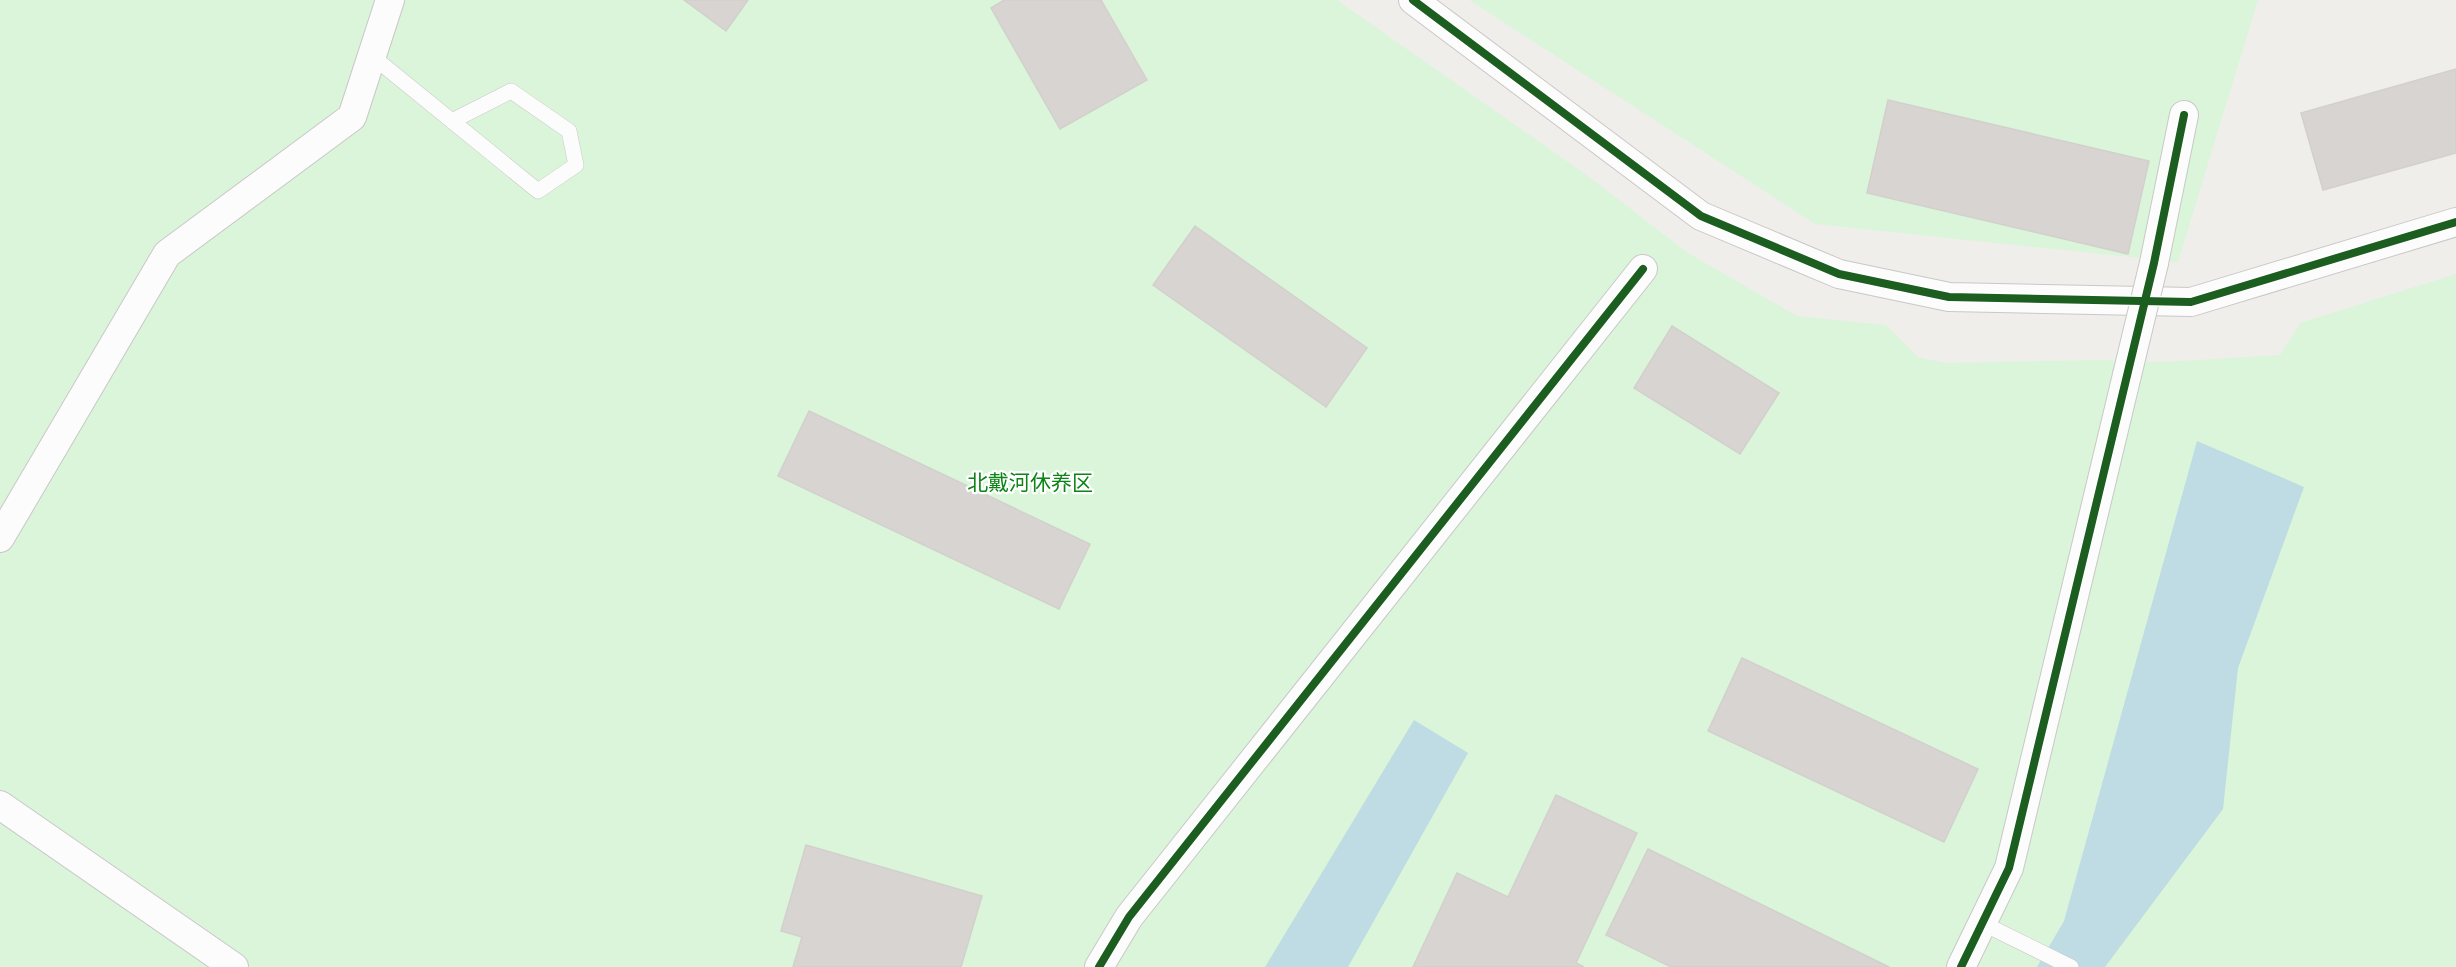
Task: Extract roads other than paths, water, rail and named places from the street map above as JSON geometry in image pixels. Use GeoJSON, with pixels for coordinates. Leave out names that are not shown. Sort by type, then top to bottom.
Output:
{"type":"FeatureCollection","features":[{"type":"Feature","properties":{"kind":"street"},"geometry":{"type":"LineString","coordinates":[[0,538],[167,254],[352,117],[390,0]]}},
{"type":"Feature","properties":{"kind":"street"},"geometry":{"type":"LineString","coordinates":[[1413,0],[1701,216],[1839,274],[1948,297],[2191,302],[2456,222]]}},
{"type":"Feature","properties":{"kind":"street"},"geometry":{"type":"LineString","coordinates":[[1961,967],[2009,868],[2154,263],[2184,115]]}},
{"type":"Feature","properties":{"kind":"street"},"geometry":{"type":"LineString","coordinates":[[1099,967],[1129,917],[1642,269]]}},
{"type":"Feature","properties":{"kind":"street"},"geometry":{"type":"LineString","coordinates":[[0,805],[234,967]]}},
{"type":"Feature","properties":{"kind":"lane"},"geometry":{"type":"LineString","coordinates":[[372,56],[538,191],[576,165],[568,131],[511,91],[452,121]]}},
{"type":"Feature","properties":{"kind":"lane"},"geometry":{"type":"LineString","coordinates":[[1982,923],[2071,967]]}},
{"type":"Feature","properties":{"kind":"water"},"geometry":{"type":"Polygon","coordinates":[[[2197,441],[2304,487],[2238,668],[2223,809],[2105,967],[2037,967],[2064,921],[2197,441]]]}},
{"type":"Feature","properties":{"kind":"water"},"geometry":{"type":"Polygon","coordinates":[[[1414,720],[1468,753],[1348,967],[1265,967],[1414,720]]]}},
{"type":"Feature","properties":{"kind":"park label","name":"北戴河休养区"},"geometry":{"type":"Point","coordinates":[1030,483]}}]}
